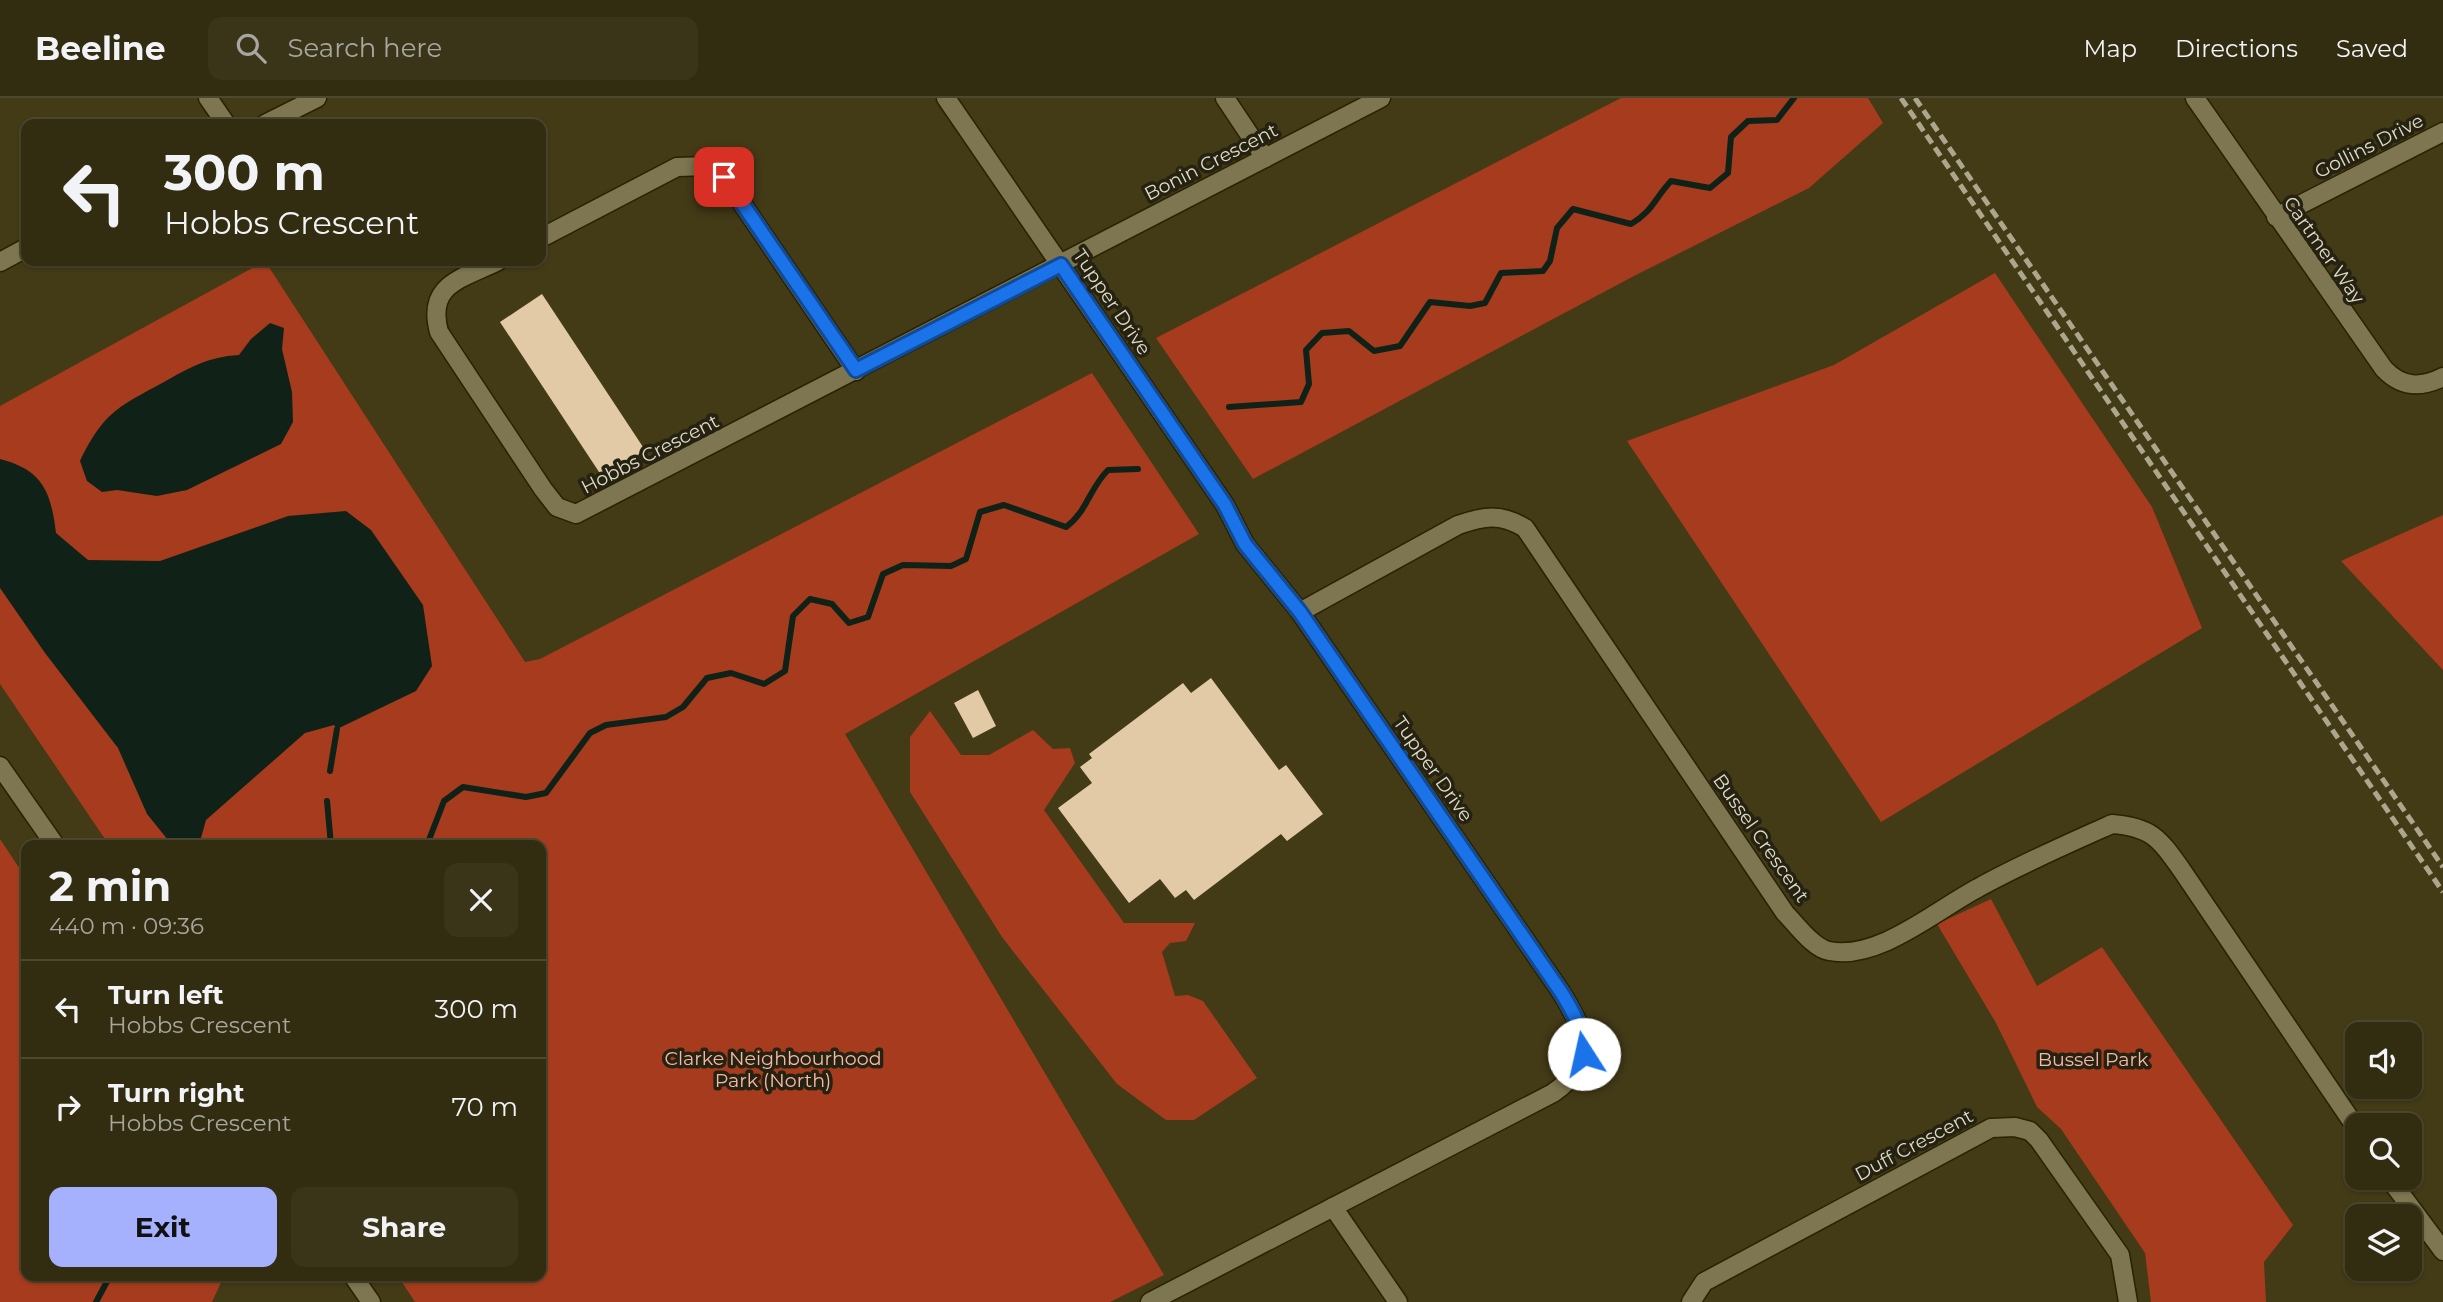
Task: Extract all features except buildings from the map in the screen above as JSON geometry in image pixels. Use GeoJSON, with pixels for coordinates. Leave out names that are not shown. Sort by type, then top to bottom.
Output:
{"type":"FeatureCollection","features":[{"type":"Feature","properties":{"kind":"street"},"geometry":{"type":"LineString","coordinates":[[208,98],[223,119]]}},
{"type":"Feature","properties":{"kind":"street"},"geometry":{"type":"LineString","coordinates":[[275,119],[317,98]]}},
{"type":"Feature","properties":{"kind":"street","name":"Tupper Drive"},"geometry":{"type":"LineString","coordinates":[[946,98],[1225,505],[1245,544],[1300,612],[1561,992],[1576,1016],[1583,1034],[1584,1054],[1578,1070],[1569,1082],[1553,1093],[1150,1302]]}},
{"type":"Feature","properties":{"kind":"street"},"geometry":{"type":"LineString","coordinates":[[1225,98],[1265,158]]}},
{"type":"Feature","properties":{"kind":"street","name":"Bonin Crescent"},"geometry":{"type":"LineString","coordinates":[[1061,265],[1381,98]]}},
{"type":"Feature","properties":{"kind":"street","name":"Cartmer Way"},"geometry":{"type":"LineString","coordinates":[[2195,98],[2368,349],[2393,378],[2405,385],[2421,385],[2443,377]]}},
{"type":"Feature","properties":{"kind":"street","name":"Gollins Drive"},"geometry":{"type":"LineString","coordinates":[[2276,217],[2443,132]]}},
{"type":"Feature","properties":{"kind":"street"},"geometry":{"type":"LineString","coordinates":[[546,236],[677,167],[709,166],[724,177],[856,370]]}},
{"type":"Feature","properties":{"kind":"street"},"geometry":{"type":"LineString","coordinates":[[0,262],[21,251]]}},
{"type":"Feature","properties":{"kind":"street","name":"Hobbs Crescent"},"geometry":{"type":"LineString","coordinates":[[489,266],[443,290],[435,303],[439,332],[543,489],[558,507],[576,514],[1061,265]]}},
{"type":"Feature","properties":{"kind":"street","name":"Bussel Crescent"},"geometry":{"type":"LineString","coordinates":[[1300,612],[1458,525],[1486,516],[1508,518],[1525,528],[1785,913],[1826,951],[1856,953],[1932,917],[1976,888],[2112,824],[2136,825],[2153,833],[2181,869],[2346,1113]]}},
{"type":"Feature","properties":{"kind":"street"},"geometry":{"type":"LineString","coordinates":[[0,766],[52,840]]}},
{"type":"Feature","properties":{"kind":"street","name":"Duff Crescent"},"geometry":{"type":"LineString","coordinates":[[1690,1302],[1704,1282],[1893,1179],[1991,1128],[2015,1127],[2030,1131],[2039,1140],[2120,1255],[2128,1302]]}},
{"type":"Feature","properties":{"kind":"street"},"geometry":{"type":"LineString","coordinates":[[2398,1190],[2443,1251]]}},
{"type":"Feature","properties":{"kind":"street"},"geometry":{"type":"LineString","coordinates":[[1333,1207],[1398,1302]]}},
{"type":"Feature","properties":{"kind":"street"},"geometry":{"type":"LineString","coordinates":[[357,1281],[371,1302]]}},
{"type":"Feature","properties":{"kind":"green space"},"geometry":{"type":"Polygon","coordinates":[[[1621,98],[1868,98],[1883,123],[1809,188],[1632,277],[1253,479],[1156,338],[1621,98]]]}},
{"type":"Feature","properties":{"kind":"green space","name":"Clarke Neighbourhood Park (North)"},"geometry":{"type":"Polygon","coordinates":[[[256,266],[268,266],[525,662],[540,659],[1092,373],[1199,534],[845,734],[1164,1275],[1110,1302],[415,1302],[401,1281],[546,1281],[546,840],[106,840],[0,684],[0,406],[256,266]]]}},
{"type":"Feature","properties":{"kind":"green space"},"geometry":{"type":"Polygon","coordinates":[[[1995,273],[2152,507],[2202,628],[1881,822],[1627,441],[1834,365],[1995,273]]]}},
{"type":"Feature","properties":{"kind":"green space"},"geometry":{"type":"Polygon","coordinates":[[[2443,515],[2443,670],[2341,561],[2443,515]]]}},
{"type":"Feature","properties":{"kind":"green space"},"geometry":{"type":"Polygon","coordinates":[[[930,711],[961,755],[989,755],[1033,730],[1053,749],[1070,748],[1075,763],[1044,810],[1124,923],[1195,923],[1186,941],[1170,943],[1162,952],[1175,996],[1188,995],[1203,1001],[1257,1078],[1194,1120],[1166,1120],[1117,1084],[1002,937],[910,792],[910,737],[930,711]]]}},
{"type":"Feature","properties":{"kind":"green space"},"geometry":{"type":"Polygon","coordinates":[[[0,839],[21,870],[21,1281],[222,1281],[212,1302],[0,1302],[0,839]]]}},
{"type":"Feature","properties":{"kind":"green space","name":"Bussel Park"},"geometry":{"type":"Polygon","coordinates":[[[1991,899],[2037,986],[2102,947],[2293,1225],[2264,1262],[2266,1302],[2151,1302],[2145,1253],[2061,1129],[2037,1107],[1996,1023],[1937,924],[1991,899]]]}},
{"type":"Feature","properties":{"kind":"shaded area"},"geometry":{"type":"Polygon","coordinates":[[[270,323],[284,328],[282,349],[292,392],[293,422],[281,444],[187,490],[157,496],[117,490],[102,492],[87,481],[80,461],[97,432],[114,412],[191,367],[208,360],[239,355],[251,339],[270,323]]]}},
{"type":"Feature","properties":{"kind":"shaded area"},"geometry":{"type":"Polygon","coordinates":[[[0,459],[26,469],[35,476],[47,494],[56,533],[88,560],[160,561],[288,516],[346,511],[371,530],[423,605],[432,666],[416,691],[337,729],[334,725],[305,733],[206,820],[200,840],[168,840],[147,814],[118,748],[45,653],[0,588],[0,459]]]}},
{"type":"Feature","properties":{"kind":"waterway"},"geometry":{"type":"LineString","coordinates":[[1229,407],[1301,402],[1309,384],[1306,350],[1322,333],[1349,331],[1374,351],[1400,346],[1430,302],[1470,306],[1485,303],[1501,273],[1543,271],[1550,261],[1557,228],[1573,209],[1631,224],[1649,210],[1671,181],[1710,188],[1728,173],[1731,137],[1748,121],[1777,120],[1794,98]]}},
{"type":"Feature","properties":{"kind":"waterway"},"geometry":{"type":"LineString","coordinates":[[429,840],[444,801],[463,787],[526,797],[546,793],[590,733],[606,725],[666,717],[683,707],[707,678],[731,673],[764,684],[785,671],[793,616],[810,599],[832,604],[849,623],[868,617],[883,574],[903,565],[951,566],[966,559],[980,512],[1004,505],[1066,527],[1079,514],[1108,470],[1138,469]]}},
{"type":"Feature","properties":{"kind":"waterway"},"geometry":{"type":"LineString","coordinates":[[330,771],[337,729]]}},
{"type":"Feature","properties":{"kind":"waterway"},"geometry":{"type":"LineString","coordinates":[[327,801],[331,840]]}},
{"type":"Feature","properties":{"kind":"waterway"},"geometry":{"type":"LineString","coordinates":[[96,1302],[107,1281]]}},
{"type":"Feature","properties":{"kind":"railway"},"geometry":{"type":"LineString","coordinates":[[1901,98],[2443,892]]}},
{"type":"Feature","properties":{"kind":"railway"},"geometry":{"type":"LineString","coordinates":[[1915,98],[2443,867]]}},
{"type":"Feature","properties":{"kind":"route"},"geometry":{"type":"LineString","coordinates":[[724,177],[856,370],[1061,265],[1225,505],[1245,544],[1300,612],[1561,992],[1576,1016],[1583,1034],[1584,1054]]}}]}
